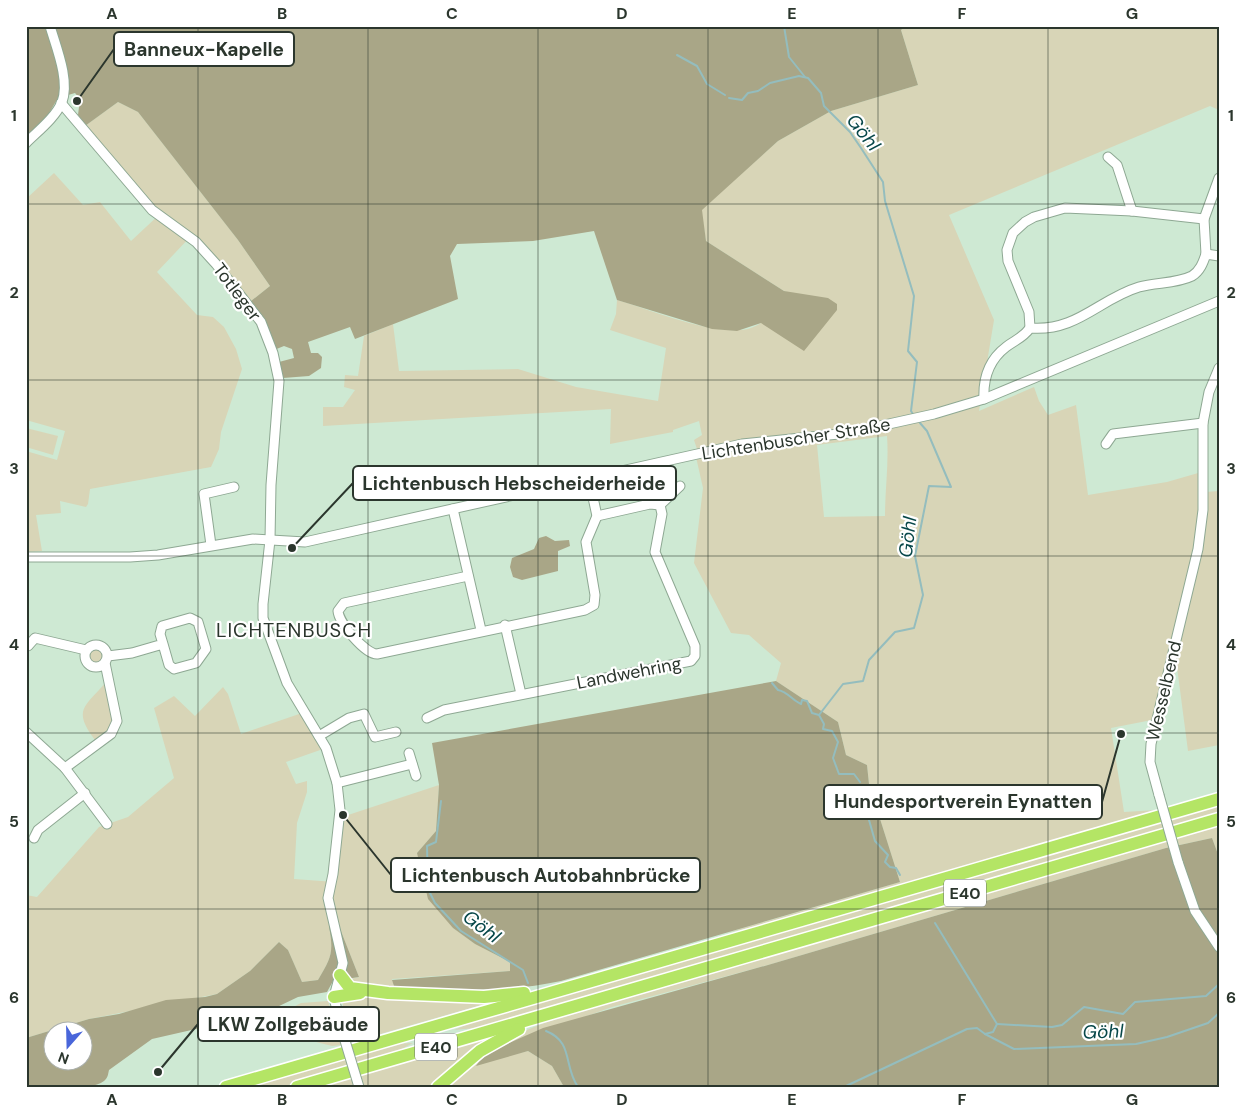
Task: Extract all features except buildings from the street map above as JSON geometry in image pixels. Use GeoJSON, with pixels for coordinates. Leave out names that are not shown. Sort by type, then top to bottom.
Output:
{"type":"FeatureCollection","features":[{"type":"Feature","properties":{"kind":"highway","name":"E40"},"geometry":{"type":"LineString","coordinates":[[226,1087],[1219,799]]}},
{"type":"Feature","properties":{"kind":"highway","name":"E40"},"geometry":{"type":"LineString","coordinates":[[297,1087],[1219,819]]}},
{"type":"Feature","properties":{"kind":"highway"},"geometry":{"type":"LineString","coordinates":[[340,975],[352,989],[370,992],[498,997],[537,991],[556,991]]}},
{"type":"Feature","properties":{"kind":"highway"},"geometry":{"type":"LineString","coordinates":[[334,997],[370,992]]}},
{"type":"Feature","properties":{"kind":"highway"},"geometry":{"type":"LineString","coordinates":[[438,1087],[485,1047],[540,1016]]}},
{"type":"Feature","properties":{"kind":"highway"},"geometry":{"type":"LineString","coordinates":[[320,1049],[359,1048]]}},
{"type":"Feature","properties":{"kind":"street"},"geometry":{"type":"LineString","coordinates":[[26,142],[47,122],[61,102],[63,80],[50,26]]}},
{"type":"Feature","properties":{"kind":"street","name":"Totleger"},"geometry":{"type":"LineString","coordinates":[[61,102],[152,210],[204,249],[261,322],[273,353],[279,381],[271,485],[270,540],[263,604],[265,625],[287,683],[320,736],[338,784],[340,810],[333,874],[328,898],[342,958],[334,997]]}},
{"type":"Feature","properties":{"kind":"street"},"geometry":{"type":"LineString","coordinates":[[1108,157],[1117,165],[1132,211]]}},
{"type":"Feature","properties":{"kind":"street"},"geometry":{"type":"LineString","coordinates":[[1030,328],[1047,329],[1069,323],[1138,287],[1188,277],[1202,267],[1206,254],[1204,219],[1219,178]]}},
{"type":"Feature","properties":{"kind":"street"},"geometry":{"type":"LineString","coordinates":[[984,399],[987,373],[994,357],[1024,336],[1030,328],[1029,312],[1008,256],[1009,240],[1018,227],[1034,217],[1065,208],[1132,211],[1204,219]]}},
{"type":"Feature","properties":{"kind":"street"},"geometry":{"type":"LineString","coordinates":[[1206,254],[1219,256]]}},
{"type":"Feature","properties":{"kind":"street","name":"Lichtenbuscher Straße"},"geometry":{"type":"LineString","coordinates":[[26,557],[130,557],[158,555],[253,539],[291,542],[317,540],[742,444],[880,428],[984,399],[1219,301]]}},
{"type":"Feature","properties":{"kind":"street","name":"Wesselbend"},"geometry":{"type":"LineString","coordinates":[[1219,368],[1209,392],[1203,423],[1202,510],[1198,549],[1151,744],[1150,762],[1178,862],[1195,911],[1219,947]]}},
{"type":"Feature","properties":{"kind":"street"},"geometry":{"type":"LineString","coordinates":[[1106,444],[1113,434],[1203,423]]}},
{"type":"Feature","properties":{"kind":"street"},"geometry":{"type":"LineString","coordinates":[[468,576],[344,603],[338,611],[339,619],[372,654],[584,610],[594,606],[595,594],[586,542],[597,516],[588,479]]}},
{"type":"Feature","properties":{"kind":"street"},"geometry":{"type":"LineString","coordinates":[[597,516],[650,504],[660,505],[680,486]]}},
{"type":"Feature","properties":{"kind":"street"},"geometry":{"type":"LineString","coordinates":[[211,545],[204,494],[234,487]]}},
{"type":"Feature","properties":{"kind":"street","name":"Landwehring"},"geometry":{"type":"LineString","coordinates":[[427,718],[444,710],[686,663],[695,656],[695,646],[655,552],[662,514],[660,505]]}},
{"type":"Feature","properties":{"kind":"street"},"geometry":{"type":"LineString","coordinates":[[453,509],[481,630]]}},
{"type":"Feature","properties":{"kind":"street"},"geometry":{"type":"LineString","coordinates":[[190,618],[198,622],[206,649],[196,663],[174,669],[169,665],[162,644],[160,634],[162,626],[190,618]]}},
{"type":"Feature","properties":{"kind":"street"},"geometry":{"type":"LineString","coordinates":[[505,626],[521,694]]}},
{"type":"Feature","properties":{"kind":"street"},"geometry":{"type":"LineString","coordinates":[[28,646],[35,638],[86,650],[92,646],[99,645],[106,649],[117,721],[116,727],[111,734],[65,768]]}},
{"type":"Feature","properties":{"kind":"street"},"geometry":{"type":"LineString","coordinates":[[86,650],[86,661],[91,667],[99,668],[107,660],[162,644]]}},
{"type":"Feature","properties":{"kind":"street"},"geometry":{"type":"LineString","coordinates":[[320,736],[349,718],[364,714],[375,738],[396,732]]}},
{"type":"Feature","properties":{"kind":"street"},"geometry":{"type":"LineString","coordinates":[[26,732],[65,768],[107,824]]}},
{"type":"Feature","properties":{"kind":"street"},"geometry":{"type":"LineString","coordinates":[[409,753],[416,776]]}},
{"type":"Feature","properties":{"kind":"street"},"geometry":{"type":"LineString","coordinates":[[338,784],[412,764]]}},
{"type":"Feature","properties":{"kind":"street"},"geometry":{"type":"LineString","coordinates":[[34,838],[38,830],[85,793]]}},
{"type":"Feature","properties":{"kind":"street"},"geometry":{"type":"LineString","coordinates":[[334,997],[359,1087]]}},
{"type":"Feature","properties":{"kind":"shaded area"},"geometry":{"type":"Polygon","coordinates":[[[26,26],[906,26],[901,30],[918,85],[831,111],[778,141],[702,210],[706,241],[784,291],[828,298],[837,304],[837,310],[804,351],[761,323],[737,331],[712,329],[617,300],[594,231],[533,241],[457,244],[450,256],[458,299],[355,339],[350,327],[308,342],[311,353],[318,353],[322,357],[321,368],[309,376],[283,378],[279,362],[294,358],[292,349],[284,346],[274,350],[264,321],[251,301],[270,286],[238,240],[138,112],[118,102],[85,126],[78,115],[80,99],[75,93],[58,98],[45,120],[26,138],[26,26]]]}},
{"type":"Feature","properties":{"kind":"shaded area"},"geometry":{"type":"Polygon","coordinates":[[[906,26],[1219,26],[1219,110],[1210,106],[949,215],[994,320],[979,411],[1034,387],[1039,401],[1048,415],[1076,405],[1088,495],[1167,482],[1205,471],[1205,492],[1219,491],[1219,745],[1188,751],[1177,667],[1162,718],[1111,728],[1124,812],[1157,810],[762,925],[726,933],[900,882],[869,784],[867,765],[846,755],[838,722],[776,681],[781,663],[749,635],[731,633],[694,563],[703,488],[696,457],[709,455],[707,447],[697,449],[694,440],[702,435],[699,421],[673,430],[673,432],[610,444],[611,409],[323,426],[323,407],[343,407],[355,390],[344,387],[345,375],[358,376],[364,336],[393,324],[399,371],[518,369],[576,387],[658,401],[666,348],[610,330],[616,314],[617,300],[682,321],[717,329],[748,329],[772,314],[793,294],[784,291],[706,241],[701,210],[778,141],[831,111],[918,85],[901,30],[906,26]],[[887,436],[817,445],[824,517],[885,516],[887,436]]]}},
{"type":"Feature","properties":{"kind":"shaded area"},"geometry":{"type":"Polygon","coordinates":[[[118,102],[138,112],[238,240],[270,286],[251,301],[192,235],[157,272],[197,315],[213,317],[224,327],[236,349],[242,369],[221,432],[219,449],[211,467],[90,489],[86,507],[60,501],[61,513],[36,515],[42,551],[26,552],[26,451],[57,460],[65,431],[26,420],[26,199],[54,173],[83,205],[100,202],[131,241],[161,213],[85,126],[118,102]]]}},
{"type":"Feature","properties":{"kind":"shaded area"},"geometry":{"type":"Polygon","coordinates":[[[26,428],[58,436],[53,455],[26,447],[26,428]]]}},
{"type":"Feature","properties":{"kind":"shaded area"},"geometry":{"type":"Polygon","coordinates":[[[546,536],[555,541],[569,540],[570,546],[558,551],[558,571],[522,580],[513,577],[510,567],[512,558],[534,549],[539,538],[546,536]]]}},
{"type":"Feature","properties":{"kind":"shaded area"},"geometry":{"type":"Polygon","coordinates":[[[96,647],[102,650],[105,656],[102,662],[96,665],[90,662],[87,656],[90,650],[96,647]]]}},
{"type":"Feature","properties":{"kind":"shaded area"},"geometry":{"type":"Polygon","coordinates":[[[776,681],[838,722],[846,755],[867,765],[869,784],[900,882],[561,981],[499,989],[395,989],[392,980],[510,971],[510,962],[475,944],[453,928],[428,899],[417,853],[436,831],[439,785],[432,743],[776,681]]]}},
{"type":"Feature","properties":{"kind":"shaded area"},"geometry":{"type":"Polygon","coordinates":[[[106,682],[113,722],[109,730],[95,740],[84,721],[84,709],[106,682]]]}},
{"type":"Feature","properties":{"kind":"shaded area"},"geometry":{"type":"Polygon","coordinates":[[[223,687],[228,694],[241,734],[302,713],[323,749],[286,762],[296,784],[307,781],[307,792],[297,823],[294,879],[335,882],[342,817],[439,785],[436,831],[417,853],[453,928],[475,944],[510,962],[510,971],[392,979],[395,989],[359,988],[346,980],[359,977],[337,921],[329,927],[330,955],[318,980],[302,982],[288,950],[279,942],[250,971],[217,994],[86,1020],[42,1020],[42,1033],[26,1038],[26,895],[37,897],[99,827],[128,817],[174,778],[154,708],[174,696],[195,716],[223,687]]]}},
{"type":"Feature","properties":{"kind":"shaded area"},"geometry":{"type":"Polygon","coordinates":[[[1219,803],[1219,816],[487,1027],[454,1030],[492,1014],[1219,803]]]}},
{"type":"Feature","properties":{"kind":"shaded area"},"geometry":{"type":"Polygon","coordinates":[[[1219,826],[1219,857],[1212,838],[1166,848],[768,965],[612,1007],[493,1050],[503,1057],[528,1051],[552,1066],[564,1087],[444,1087],[495,1047],[536,1026],[553,1020],[1219,826]]]}},
{"type":"Feature","properties":{"kind":"shaded area"},"geometry":{"type":"Polygon","coordinates":[[[1212,838],[1219,857],[1219,1087],[564,1087],[552,1066],[528,1051],[476,1066],[482,1057],[493,1050],[543,1028],[768,965],[1166,848],[1212,838]]]}},
{"type":"Feature","properties":{"kind":"shaded area"},"geometry":{"type":"Polygon","coordinates":[[[337,921],[359,977],[333,981],[327,992],[298,997],[235,1027],[209,1026],[152,1039],[109,1070],[105,1080],[89,1087],[26,1087],[26,1038],[42,1033],[42,1070],[92,1070],[92,1020],[86,1020],[119,1014],[166,1000],[205,997],[217,994],[250,971],[279,942],[288,950],[302,982],[318,980],[330,955],[329,927],[337,921]]]}},
{"type":"Feature","properties":{"kind":"shaded area"},"geometry":{"type":"Polygon","coordinates":[[[354,996],[492,1002],[342,1045],[332,1046],[269,1030],[226,1042],[301,1003],[328,1001],[342,1044],[351,1042],[342,1001],[354,996]]]}},
{"type":"Feature","properties":{"kind":"shaded area"},"geometry":{"type":"Polygon","coordinates":[[[488,1038],[434,1087],[364,1087],[361,1075],[488,1038]]]}},
{"type":"Feature","properties":{"kind":"shaded area"},"geometry":{"type":"Polygon","coordinates":[[[413,1043],[385,1058],[281,1087],[237,1087],[388,1044],[413,1043]]]}},
{"type":"Feature","properties":{"kind":"shaded area"},"geometry":{"type":"Polygon","coordinates":[[[351,1078],[354,1087],[322,1087],[351,1078]]]}},
{"type":"Feature","properties":{"kind":"waterway","name":"Göhl"},"geometry":{"type":"LineString","coordinates":[[784,26],[789,57],[805,77]]}},
{"type":"Feature","properties":{"kind":"waterway","name":"Göhl"},"geometry":{"type":"LineString","coordinates":[[677,55],[697,66],[707,84],[725,95]]}},
{"type":"Feature","properties":{"kind":"waterway","name":"Göhl"},"geometry":{"type":"LineString","coordinates":[[729,98],[742,100],[748,93],[758,91],[770,83],[799,76],[808,78],[821,93],[824,106],[850,132],[883,182],[885,201],[914,296],[908,351],[917,362],[911,411],[913,414]]}},
{"type":"Feature","properties":{"kind":"waterway","name":"Göhl"},"geometry":{"type":"LineString","coordinates":[[860,782],[854,774],[839,774],[833,758],[838,742],[832,731],[823,729],[824,724],[819,715],[843,684],[863,681],[869,660],[895,632],[914,628],[923,595],[915,556],[929,486],[951,487],[927,431],[920,423]]}},
{"type":"Feature","properties":{"kind":"waterway"},"geometry":{"type":"LineString","coordinates":[[772,683],[778,690],[785,692],[801,704],[802,700],[807,701],[812,713],[819,715]]}},
{"type":"Feature","properties":{"kind":"waterway","name":"Göhl"},"geometry":{"type":"LineString","coordinates":[[864,786],[867,813],[875,841],[888,855],[885,862],[890,867],[896,868],[900,875]]}},
{"type":"Feature","properties":{"kind":"waterway","name":"Göhl"},"geometry":{"type":"LineString","coordinates":[[441,801],[436,842],[427,846],[428,889],[435,903],[461,931],[523,970],[528,983]]}},
{"type":"Feature","properties":{"kind":"waterway","name":"Göhl"},"geometry":{"type":"LineString","coordinates":[[935,923],[997,1024]]}},
{"type":"Feature","properties":{"kind":"waterway","name":"Göhl"},"geometry":{"type":"LineString","coordinates":[[997,1024],[1052,1027],[1062,1025],[1084,1007],[1123,1014],[1135,1002],[1206,996],[1219,984]]}},
{"type":"Feature","properties":{"kind":"waterway","name":"Göhl"},"geometry":{"type":"LineString","coordinates":[[985,1034],[1014,1049],[1136,1044],[1167,1037],[1208,1023],[1219,1013]]}},
{"type":"Feature","properties":{"kind":"waterway","name":"Göhl"},"geometry":{"type":"LineString","coordinates":[[844,1087],[967,1029],[977,1028],[985,1034],[993,1032],[997,1024]]}},
{"type":"Feature","properties":{"kind":"waterway","name":"Göhl"},"geometry":{"type":"LineString","coordinates":[[546,1031],[561,1041],[567,1055],[573,1079],[578,1087]]}},
{"type":"Feature","properties":{"kind":"place","name":"Banneux-Kapelle"},"geometry":{"type":"Point","coordinates":[77,101]}},
{"type":"Feature","properties":{"kind":"place","name":"Lichtenbusch Hebscheiderheide"},"geometry":{"type":"Point","coordinates":[292,548]}},
{"type":"Feature","properties":{"kind":"place","name":"Hundesportverein Eynatten"},"geometry":{"type":"Point","coordinates":[1121,734]}},
{"type":"Feature","properties":{"kind":"place","name":"Lichtenbusch Autobahnbrücke"},"geometry":{"type":"Point","coordinates":[343,815]}},
{"type":"Feature","properties":{"kind":"place","name":"LKW Zollgebäude"},"geometry":{"type":"Point","coordinates":[158,1072]}},
{"type":"Feature","properties":{"kind":"district","name":"LICHTENBUSCH"},"geometry":{"type":"Point","coordinates":[294,630]}}]}
